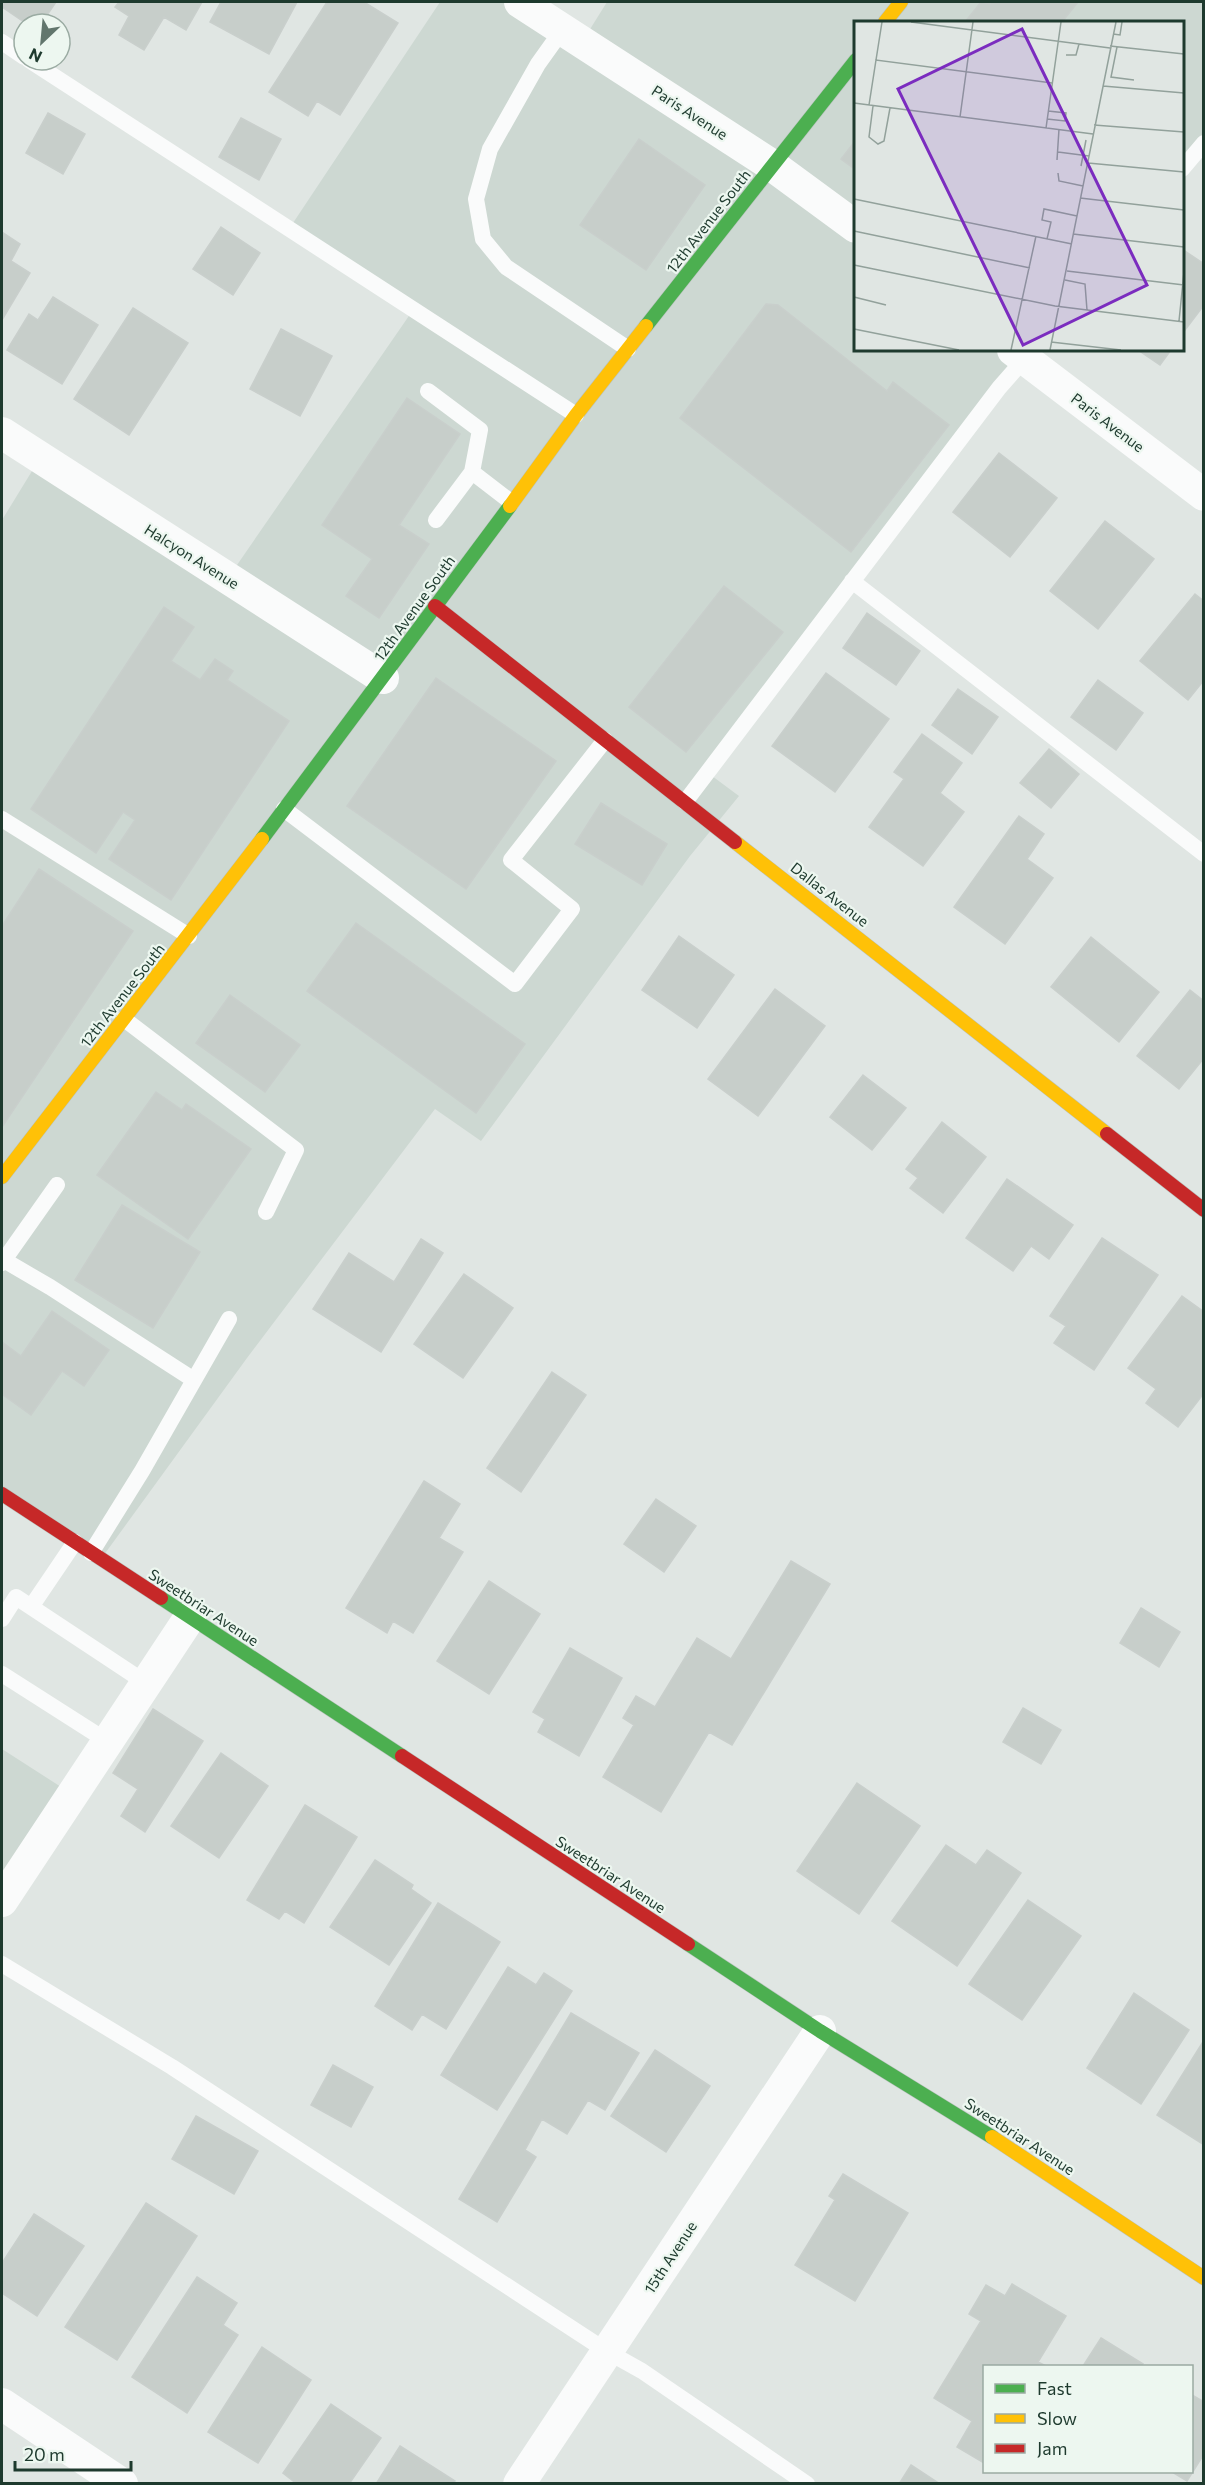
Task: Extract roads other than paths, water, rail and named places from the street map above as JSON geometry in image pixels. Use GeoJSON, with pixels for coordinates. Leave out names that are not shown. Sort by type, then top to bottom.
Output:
{"type":"FeatureCollection","features":[{"type":"Feature","properties":{"kind":"street","name":"Paris Avenue"},"geometry":{"type":"LineString","coordinates":[[520,2],[773,166],[854,227]]}},
{"type":"Feature","properties":{"kind":"street"},"geometry":{"type":"LineString","coordinates":[[886,21],[901,2]]}},
{"type":"Feature","properties":{"kind":"street","name":"12th Avenue South"},"geometry":{"type":"LineString","coordinates":[[2,1177],[189,936],[383,678],[576,415],[854,61]]}},
{"type":"Feature","properties":{"kind":"street","name":"Paris Avenue"},"geometry":{"type":"LineString","coordinates":[[1024,352],[1203,495]]}},
{"type":"Feature","properties":{"kind":"street","name":"Halcyon Avenue"},"geometry":{"type":"LineString","coordinates":[[2,433],[383,678]]}},
{"type":"Feature","properties":{"kind":"street","name":"Dallas Avenue"},"geometry":{"type":"LineString","coordinates":[[435,606],[1203,1210]]}},
{"type":"Feature","properties":{"kind":"street","name":"Sweetbriar Avenue"},"geometry":{"type":"LineString","coordinates":[[2,1494],[820,2031],[965,2118],[1203,2278]]}},
{"type":"Feature","properties":{"kind":"street"},"geometry":{"type":"LineString","coordinates":[[2,1901],[190,1617]]}},
{"type":"Feature","properties":{"kind":"street","name":"15th Avenue"},"geometry":{"type":"LineString","coordinates":[[519,2484],[820,2031]]}},
{"type":"Feature","properties":{"kind":"street"},"geometry":{"type":"LineString","coordinates":[[2,2404],[122,2484]]}},
{"type":"Feature","properties":{"kind":"lane"},"geometry":{"type":"LineString","coordinates":[[562,29],[538,64],[490,149],[476,199],[483,238],[506,267],[628,349]]}},
{"type":"Feature","properties":{"kind":"lane"},"geometry":{"type":"LineString","coordinates":[[47,72],[576,415]]}},
{"type":"Feature","properties":{"kind":"lane"},"geometry":{"type":"LineString","coordinates":[[1184,167],[1203,143]]}},
{"type":"Feature","properties":{"kind":"lane"},"geometry":{"type":"LineString","coordinates":[[685,802],[1024,352]]}},
{"type":"Feature","properties":{"kind":"lane"},"geometry":{"type":"LineString","coordinates":[[428,391],[480,430],[472,472],[436,520]]}},
{"type":"Feature","properties":{"kind":"lane"},"geometry":{"type":"LineString","coordinates":[[472,472],[511,502]]}},
{"type":"Feature","properties":{"kind":"lane"},"geometry":{"type":"LineString","coordinates":[[852,582],[1203,854]]}},
{"type":"Feature","properties":{"kind":"lane"},"geometry":{"type":"LineString","coordinates":[[284,809],[515,984],[572,909],[511,860],[605,740]]}},
{"type":"Feature","properties":{"kind":"lane"},"geometry":{"type":"LineString","coordinates":[[2,819],[189,936]]}},
{"type":"Feature","properties":{"kind":"lane"},"geometry":{"type":"LineString","coordinates":[[124,1019],[296,1150],[266,1212]]}},
{"type":"Feature","properties":{"kind":"lane"},"geometry":{"type":"LineString","coordinates":[[57,1185],[2,1260],[50,1287],[194,1380]]}},
{"type":"Feature","properties":{"kind":"lane"},"geometry":{"type":"LineString","coordinates":[[91,1553],[142,1471],[229,1319]]}},
{"type":"Feature","properties":{"kind":"lane"},"geometry":{"type":"LineString","coordinates":[[31,1607],[75,1542]]}},
{"type":"Feature","properties":{"kind":"lane"},"geometry":{"type":"LineString","coordinates":[[2,1619],[16,1597],[146,1683]]}},
{"type":"Feature","properties":{"kind":"lane"},"geometry":{"type":"LineString","coordinates":[[2,1674],[107,1741]]}},
{"type":"Feature","properties":{"kind":"lane"},"geometry":{"type":"LineString","coordinates":[[2,1964],[172,2067],[608,2352],[642,2371],[807,2484]]}}]}
